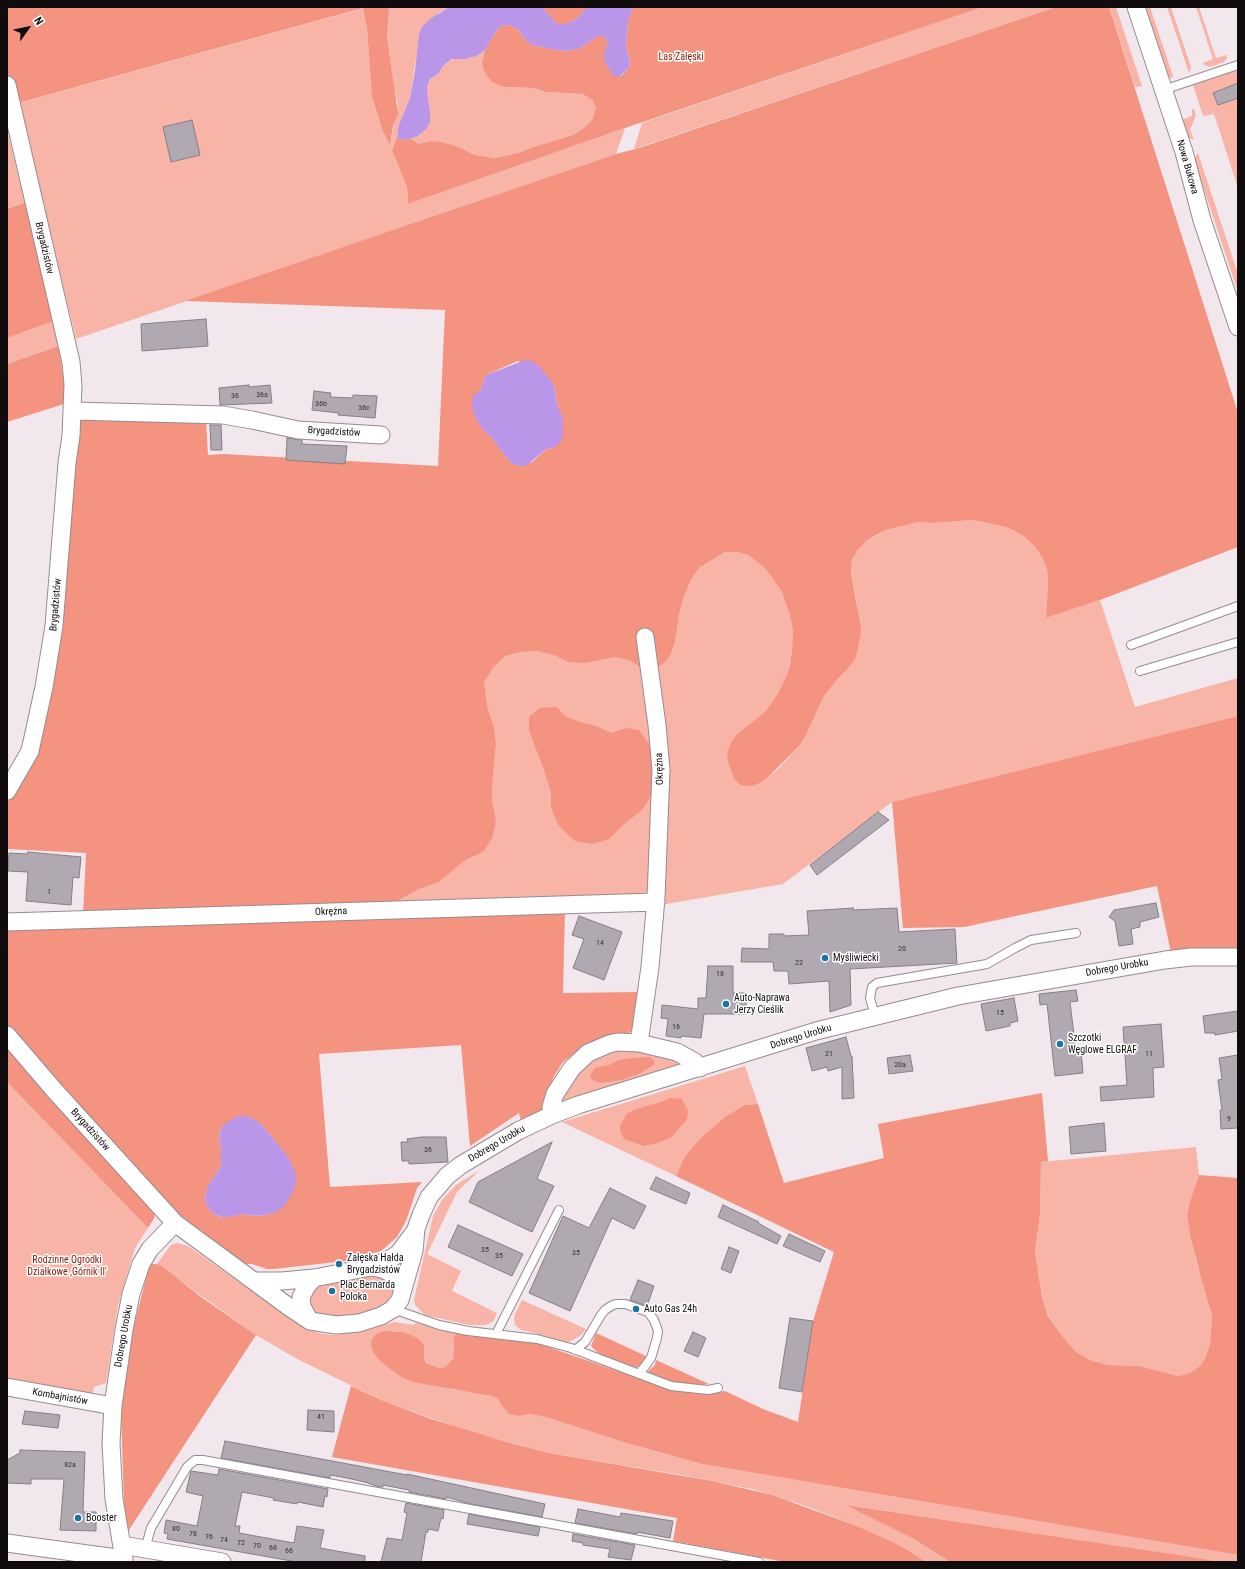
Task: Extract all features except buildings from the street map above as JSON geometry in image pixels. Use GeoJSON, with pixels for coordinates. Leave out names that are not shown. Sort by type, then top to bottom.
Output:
{"type":"FeatureCollection","features":[{"type":"Feature","properties":{"kind":"street","name":"Nowa Bukowa"},"geometry":{"type":"LineString","coordinates":[[1136,7],[1184,152],[1202,220],[1238,327]]}},
{"type":"Feature","properties":{"kind":"street","name":"Brygadzistów"},"geometry":{"type":"LineString","coordinates":[[7,85],[71,362],[73,385],[71,436],[67,463],[52,641],[30,751],[7,791]]}},
{"type":"Feature","properties":{"kind":"street","name":"Brygadzistów"},"geometry":{"type":"LineString","coordinates":[[73,411],[223,415],[298,430],[381,434]]}},
{"type":"Feature","properties":{"kind":"street","name":"Okrężna"},"geometry":{"type":"LineString","coordinates":[[640,1043],[650,967],[656,902],[661,770],[646,637]]}},
{"type":"Feature","properties":{"kind":"street","name":"Okrężna"},"geometry":{"type":"LineString","coordinates":[[7,922],[656,902]]}},
{"type":"Feature","properties":{"kind":"street","name":"Dobrego Urobku"},"geometry":{"type":"LineString","coordinates":[[393,1309],[400,1300],[414,1251],[416,1229],[429,1197],[447,1176],[472,1158],[518,1131],[552,1115],[578,1105],[816,1031],[970,993],[1151,962],[1191,957],[1238,957]]}},
{"type":"Feature","properties":{"kind":"street","name":"Brygadzistów"},"geometry":{"type":"LineString","coordinates":[[7,1035],[55,1091],[175,1223]]}},
{"type":"Feature","properties":{"kind":"street"},"geometry":{"type":"LineString","coordinates":[[552,1115],[551,1107],[555,1094],[568,1073],[578,1061],[588,1054],[609,1044],[625,1042],[640,1043],[677,1052],[695,1062],[700,1068]]}},
{"type":"Feature","properties":{"kind":"street"},"geometry":{"type":"LineString","coordinates":[[175,1223],[310,1322],[336,1325],[359,1323],[381,1316],[393,1309]]}},
{"type":"Feature","properties":{"kind":"street","name":"Dobrego Urobku"},"geometry":{"type":"LineString","coordinates":[[123,1552],[114,1499],[111,1443],[113,1406],[124,1330],[131,1294],[141,1264],[150,1249],[175,1223]]}},
{"type":"Feature","properties":{"kind":"street","name":"Dobrego Urobku"},"geometry":{"type":"LineString","coordinates":[[254,1281],[282,1281],[314,1278],[371,1267],[387,1261],[398,1254],[416,1229]]}},
{"type":"Feature","properties":{"kind":"street","name":"Dobrego Urobku"},"geometry":{"type":"LineString","coordinates":[[371,1267],[389,1272],[403,1289]]}},
{"type":"Feature","properties":{"kind":"street"},"geometry":{"type":"LineString","coordinates":[[310,1322],[302,1308],[301,1298],[307,1286],[314,1278]]}},
{"type":"Feature","properties":{"kind":"street","name":"Kombajnistów"},"geometry":{"type":"LineString","coordinates":[[7,1387],[113,1406]]}},
{"type":"Feature","properties":{"kind":"street"},"geometry":{"type":"LineString","coordinates":[[7,1543],[123,1552],[145,1549],[222,1562]]}},
{"type":"Feature","properties":{"kind":"lane"},"geometry":{"type":"LineString","coordinates":[[1163,90],[1238,65]]}},
{"type":"Feature","properties":{"kind":"lane"},"geometry":{"type":"LineString","coordinates":[[1131,645],[1238,606]]}},
{"type":"Feature","properties":{"kind":"lane"},"geometry":{"type":"LineString","coordinates":[[1140,671],[1238,642]]}},
{"type":"Feature","properties":{"kind":"lane"},"geometry":{"type":"LineString","coordinates":[[875,1016],[870,998],[872,987],[877,983],[987,964],[1031,940],[1076,933]]}},
{"type":"Feature","properties":{"kind":"lane"},"geometry":{"type":"LineString","coordinates":[[496,1334],[559,1210]]}},
{"type":"Feature","properties":{"kind":"lane"},"geometry":{"type":"LineString","coordinates":[[575,1350],[585,1342],[601,1314],[611,1306],[616,1304],[625,1304],[648,1312],[654,1320],[658,1331],[651,1358],[640,1374]]}},
{"type":"Feature","properties":{"kind":"lane"},"geometry":{"type":"LineString","coordinates":[[393,1309],[439,1325],[468,1331],[537,1339],[575,1350],[672,1386],[708,1390],[718,1388]]}},
{"type":"Feature","properties":{"kind":"lane"},"geometry":{"type":"LineString","coordinates":[[145,1549],[151,1528],[187,1466],[195,1460],[759,1562]]}},
{"type":"Feature","properties":{"kind":"green space"},"geometry":{"type":"Polygon","coordinates":[[[7,7],[389,7],[387,37],[398,114],[393,126],[390,145],[383,132],[372,97],[367,28],[363,8],[7,106],[7,7]]]}},
{"type":"Feature","properties":{"kind":"green space"},"geometry":{"type":"Polygon","coordinates":[[[389,7],[449,7],[438,13],[416,58],[410,98],[398,127],[397,138],[392,150],[407,187],[408,204],[625,128],[616,154],[76,339],[19,103],[364,8],[367,28],[372,98],[383,132],[390,145],[398,105],[387,37],[389,7]]]}},
{"type":"Feature","properties":{"kind":"green space"},"geometry":{"type":"Polygon","coordinates":[[[542,7],[587,7],[578,18],[566,24],[557,24],[542,7]]]}},
{"type":"Feature","properties":{"kind":"green space","name":"Las Załęski"},"geometry":{"type":"Polygon","coordinates":[[[633,7],[983,7],[625,128],[408,204],[407,187],[392,150],[397,138],[405,140],[410,138],[418,144],[431,141],[441,142],[456,146],[475,155],[495,158],[522,152],[530,148],[573,135],[584,128],[592,120],[596,108],[592,100],[583,94],[546,92],[534,88],[505,87],[492,82],[485,73],[482,63],[485,50],[501,26],[509,25],[519,30],[524,38],[532,45],[556,50],[569,51],[580,48],[598,36],[603,36],[607,40],[608,44],[608,66],[611,72],[621,76],[629,68],[630,61],[626,47],[628,21],[633,7]]]}},
{"type":"Feature","properties":{"kind":"green space"},"geometry":{"type":"Polygon","coordinates":[[[983,7],[1056,7],[634,149],[642,123],[983,7]]]}},
{"type":"Feature","properties":{"kind":"green space"},"geometry":{"type":"Polygon","coordinates":[[[1056,7],[1109,7],[1238,413],[1238,547],[1100,600],[1046,618],[1048,582],[1047,569],[1043,559],[1035,547],[1025,537],[1016,532],[1006,527],[973,520],[933,523],[919,522],[886,530],[866,541],[857,551],[852,560],[851,574],[861,628],[856,657],[823,698],[800,745],[768,777],[758,784],[751,786],[740,785],[734,778],[727,754],[731,743],[737,734],[765,712],[778,693],[790,665],[793,631],[782,592],[766,569],[748,555],[737,552],[725,552],[699,568],[692,578],[684,596],[679,614],[675,642],[671,653],[667,660],[660,666],[643,669],[631,661],[615,657],[585,663],[568,662],[556,656],[538,651],[521,652],[505,656],[493,668],[484,683],[488,709],[494,727],[496,744],[492,800],[496,821],[492,838],[484,851],[463,862],[439,882],[419,889],[394,903],[83,914],[86,853],[7,849],[7,802],[34,753],[60,624],[80,416],[206,420],[208,455],[224,454],[438,466],[445,310],[185,301],[616,154],[639,148],[1056,7]],[[518,361],[486,375],[480,391],[482,429],[491,437],[510,462],[518,466],[532,462],[546,449],[554,448],[563,436],[563,419],[557,404],[554,385],[546,376],[518,361]]]}},
{"type":"Feature","properties":{"kind":"green space"},"geometry":{"type":"Polygon","coordinates":[[[1109,7],[1116,7],[1142,86],[1135,87],[1109,7]]]}},
{"type":"Feature","properties":{"kind":"green space"},"geometry":{"type":"Polygon","coordinates":[[[1143,7],[1150,7],[1173,76],[1171,78],[1166,74],[1143,7]]]}},
{"type":"Feature","properties":{"kind":"green space"},"geometry":{"type":"Polygon","coordinates":[[[1167,7],[1171,7],[1191,67],[1189,73],[1167,7]]]}},
{"type":"Feature","properties":{"kind":"green space"},"geometry":{"type":"Polygon","coordinates":[[[1196,7],[1199,7],[1216,58],[1227,55],[1224,62],[1210,67],[1204,65],[1203,63],[1213,59],[1196,7]]]}},
{"type":"Feature","properties":{"kind":"green space"},"geometry":{"type":"Polygon","coordinates":[[[485,50],[482,63],[505,87],[534,88],[546,92],[583,94],[592,100],[596,108],[592,120],[584,128],[573,135],[530,148],[522,152],[495,158],[475,155],[456,146],[431,141],[418,144],[410,138],[418,136],[426,129],[430,111],[427,87],[430,79],[438,74],[444,65],[453,59],[466,59],[477,56],[485,50]]]}},
{"type":"Feature","properties":{"kind":"green space"},"geometry":{"type":"Polygon","coordinates":[[[1238,70],[1238,188],[1214,114],[1203,116],[1193,85],[1238,70]]]}},
{"type":"Feature","properties":{"kind":"green space"},"geometry":{"type":"Polygon","coordinates":[[[1192,109],[1194,109],[1196,115],[1190,130],[1194,140],[1187,137],[1181,120],[1192,116],[1192,109]]]}},
{"type":"Feature","properties":{"kind":"green space"},"geometry":{"type":"Polygon","coordinates":[[[7,130],[25,203],[7,209],[7,130]]]}},
{"type":"Feature","properties":{"kind":"green space"},"geometry":{"type":"Polygon","coordinates":[[[1198,153],[1238,274],[1238,292],[1194,159],[1198,153]]]}},
{"type":"Feature","properties":{"kind":"green space"},"geometry":{"type":"Polygon","coordinates":[[[25,203],[54,321],[7,338],[7,209],[25,203]]]}},
{"type":"Feature","properties":{"kind":"green space"},"geometry":{"type":"Polygon","coordinates":[[[54,321],[59,346],[7,364],[7,338],[54,321]]]}},
{"type":"Feature","properties":{"kind":"green space"},"geometry":{"type":"Polygon","coordinates":[[[59,346],[64,384],[64,404],[7,422],[7,364],[59,346]]]}},
{"type":"Feature","properties":{"kind":"green space"},"geometry":{"type":"Polygon","coordinates":[[[973,520],[1006,527],[1025,537],[1035,547],[1043,559],[1047,569],[1048,582],[1046,618],[1100,600],[1135,707],[1238,678],[1238,716],[892,802],[783,884],[660,905],[394,903],[419,889],[439,882],[463,862],[474,857],[496,821],[492,800],[496,744],[494,727],[488,709],[484,683],[493,668],[505,656],[521,652],[539,651],[556,656],[568,662],[615,657],[632,661],[643,669],[667,660],[675,642],[678,614],[684,596],[692,578],[699,568],[725,552],[737,552],[748,555],[766,569],[782,592],[793,631],[790,665],[778,693],[765,712],[737,734],[758,784],[778,769],[800,745],[823,698],[835,682],[851,665],[857,605],[851,574],[852,560],[857,551],[866,541],[886,530],[919,522],[933,523],[973,520]]]}},
{"type":"Feature","properties":{"kind":"green space"},"geometry":{"type":"Polygon","coordinates":[[[556,707],[567,717],[596,726],[611,733],[626,728],[639,730],[649,744],[654,763],[655,780],[650,798],[641,811],[625,823],[609,839],[592,844],[575,841],[559,826],[551,808],[551,793],[529,730],[529,717],[540,708],[556,707]]]}},
{"type":"Feature","properties":{"kind":"green space"},"geometry":{"type":"Polygon","coordinates":[[[1238,716],[1238,951],[1171,953],[1157,886],[964,927],[903,928],[892,802],[1238,716]]]}},
{"type":"Feature","properties":{"kind":"green space"},"geometry":{"type":"Polygon","coordinates":[[[565,910],[563,993],[640,992],[634,1029],[626,1035],[580,1049],[563,1062],[554,1076],[539,1116],[522,1125],[519,1113],[470,1146],[461,1045],[319,1054],[330,1187],[422,1182],[417,1188],[406,1221],[397,1237],[381,1251],[345,1261],[267,1269],[252,1264],[242,1264],[170,1207],[7,1025],[7,926],[565,910]],[[261,1124],[223,1126],[220,1131],[219,1139],[221,1149],[221,1166],[208,1186],[205,1197],[206,1205],[213,1214],[222,1217],[242,1214],[256,1216],[276,1212],[288,1157],[261,1124]]]}},
{"type":"Feature","properties":{"kind":"green space"},"geometry":{"type":"Polygon","coordinates":[[[7,1045],[152,1208],[155,1217],[148,1228],[7,1082],[7,1045]]]}},
{"type":"Feature","properties":{"kind":"green space"},"geometry":{"type":"Polygon","coordinates":[[[631,1047],[682,1062],[681,1065],[564,1102],[563,1101],[561,1098],[570,1082],[589,1062],[611,1051],[631,1047]]]}},
{"type":"Feature","properties":{"kind":"green space"},"geometry":{"type":"Polygon","coordinates":[[[650,1057],[655,1062],[652,1066],[637,1075],[621,1080],[600,1083],[592,1080],[590,1075],[595,1068],[609,1065],[619,1060],[650,1057]]]}},
{"type":"Feature","properties":{"kind":"green space"},"geometry":{"type":"Polygon","coordinates":[[[745,1066],[758,1104],[744,1105],[725,1117],[685,1156],[676,1176],[562,1122],[745,1066]]]}},
{"type":"Feature","properties":{"kind":"green space","name":"Rodzinne Ogródki Działkowe ,Górnik II'"},"geometry":{"type":"Polygon","coordinates":[[[7,1082],[148,1228],[135,1248],[118,1305],[106,1383],[94,1387],[92,1396],[7,1380],[7,1082]]]}},
{"type":"Feature","properties":{"kind":"green space"},"geometry":{"type":"Polygon","coordinates":[[[1042,1093],[1048,1161],[1041,1162],[1040,1215],[1035,1251],[1042,1297],[1048,1316],[1063,1337],[1075,1351],[1090,1360],[1108,1365],[1139,1366],[1178,1376],[1190,1373],[1200,1366],[1210,1345],[1212,1315],[1191,1239],[1187,1216],[1189,1204],[1199,1175],[1238,1178],[1238,1555],[702,1464],[623,1442],[546,1417],[529,1414],[520,1416],[509,1414],[498,1399],[492,1396],[413,1382],[400,1376],[380,1361],[373,1352],[371,1345],[372,1339],[378,1333],[386,1331],[403,1332],[418,1338],[424,1345],[425,1361],[428,1364],[440,1368],[445,1367],[453,1359],[454,1337],[460,1332],[537,1343],[672,1390],[709,1394],[725,1391],[763,1409],[798,1422],[813,1321],[834,1252],[676,1176],[685,1156],[702,1137],[725,1117],[744,1105],[758,1104],[784,1183],[884,1158],[878,1124],[1042,1093]]]}},
{"type":"Feature","properties":{"kind":"green space"},"geometry":{"type":"Polygon","coordinates":[[[670,1098],[682,1099],[688,1111],[687,1119],[672,1137],[644,1146],[624,1139],[620,1131],[620,1125],[627,1114],[634,1110],[670,1098]]]}},
{"type":"Feature","properties":{"kind":"green space"},"geometry":{"type":"Polygon","coordinates":[[[1196,1147],[1199,1175],[1189,1204],[1187,1216],[1196,1261],[1212,1315],[1210,1345],[1205,1358],[1200,1366],[1190,1373],[1178,1376],[1139,1366],[1108,1365],[1090,1360],[1075,1351],[1063,1337],[1048,1315],[1042,1297],[1035,1251],[1040,1215],[1041,1162],[1196,1147]]]}},
{"type":"Feature","properties":{"kind":"green space"},"geometry":{"type":"Polygon","coordinates":[[[480,1170],[457,1192],[427,1254],[461,1271],[452,1291],[497,1313],[491,1323],[485,1325],[469,1325],[425,1315],[415,1305],[414,1300],[433,1216],[442,1200],[456,1185],[480,1170]]]}},
{"type":"Feature","properties":{"kind":"green space"},"geometry":{"type":"Polygon","coordinates":[[[177,1243],[188,1246],[298,1324],[319,1333],[331,1335],[357,1332],[395,1322],[414,1325],[415,1323],[460,1332],[453,1343],[453,1359],[445,1367],[440,1368],[428,1364],[424,1358],[424,1350],[418,1338],[403,1332],[386,1331],[373,1352],[380,1361],[440,1386],[492,1396],[498,1399],[502,1406],[520,1416],[529,1414],[546,1417],[623,1442],[702,1464],[1238,1555],[1238,1562],[1220,1562],[848,1505],[914,1539],[950,1562],[926,1562],[895,1543],[857,1526],[806,1506],[752,1489],[682,1475],[549,1453],[464,1430],[381,1400],[299,1360],[256,1335],[157,1264],[171,1245],[177,1243]]]}},
{"type":"Feature","properties":{"kind":"green space"},"geometry":{"type":"Polygon","coordinates":[[[151,1264],[157,1264],[163,1267],[201,1297],[256,1335],[125,1536],[121,1410],[130,1342],[148,1270],[151,1264]]]}},
{"type":"Feature","properties":{"kind":"green space"},"geometry":{"type":"Polygon","coordinates":[[[381,1274],[395,1289],[394,1297],[382,1307],[352,1316],[337,1318],[316,1314],[311,1310],[308,1294],[320,1284],[381,1274]]]}},
{"type":"Feature","properties":{"kind":"green space"},"geometry":{"type":"Polygon","coordinates":[[[522,1300],[586,1329],[581,1335],[569,1342],[558,1341],[521,1330],[515,1325],[514,1320],[515,1314],[522,1300]]]}},
{"type":"Feature","properties":{"kind":"green space"},"geometry":{"type":"Polygon","coordinates":[[[596,1333],[646,1356],[643,1363],[635,1368],[628,1367],[598,1353],[591,1346],[596,1333]]]}},
{"type":"Feature","properties":{"kind":"green space"},"geometry":{"type":"Polygon","coordinates":[[[656,1360],[709,1384],[690,1386],[665,1381],[648,1372],[655,1365],[656,1360]]]}},
{"type":"Feature","properties":{"kind":"green space"},"geometry":{"type":"Polygon","coordinates":[[[351,1386],[381,1400],[431,1419],[549,1453],[712,1481],[772,1495],[857,1526],[895,1543],[926,1562],[785,1562],[673,1541],[677,1518],[332,1457],[351,1386]]]}},
{"type":"Feature","properties":{"kind":"green space"},"geometry":{"type":"Polygon","coordinates":[[[846,1505],[1220,1562],[950,1562],[914,1539],[846,1505]]]}},
{"type":"Feature","properties":{"kind":"shaded area"},"geometry":{"type":"Polygon","coordinates":[[[449,7],[542,7],[557,24],[566,24],[578,18],[587,7],[633,7],[628,21],[626,47],[630,61],[629,68],[620,76],[615,77],[604,60],[605,49],[608,44],[607,40],[603,36],[598,36],[580,48],[569,51],[556,50],[532,45],[524,38],[519,30],[509,25],[501,26],[485,50],[477,56],[465,59],[452,59],[444,65],[438,74],[430,79],[427,87],[430,122],[426,129],[418,136],[405,140],[397,138],[398,127],[410,98],[419,35],[422,27],[430,19],[449,7]]]}},
{"type":"Feature","properties":{"kind":"shaded area"},"geometry":{"type":"Polygon","coordinates":[[[525,360],[532,361],[539,366],[554,385],[557,404],[563,419],[563,436],[561,441],[554,448],[546,449],[526,466],[518,466],[510,462],[491,437],[482,429],[476,419],[472,407],[473,396],[480,391],[486,375],[525,360]]]}},
{"type":"Feature","properties":{"kind":"shaded area"},"geometry":{"type":"Polygon","coordinates":[[[240,1115],[250,1117],[261,1124],[288,1157],[296,1174],[296,1183],[293,1192],[283,1207],[276,1212],[256,1216],[242,1214],[223,1217],[213,1214],[206,1205],[205,1197],[208,1186],[221,1166],[221,1149],[219,1139],[220,1131],[229,1121],[240,1115]]]}},
{"type":"Feature","properties":{"kind":"place","name":"Myśliwiecki"},"geometry":{"type":"Point","coordinates":[825,958]}},
{"type":"Feature","properties":{"kind":"place","name":"Auto-Naprawa Jerzy Cieślik"},"geometry":{"type":"Point","coordinates":[726,1004]}},
{"type":"Feature","properties":{"kind":"place","name":"Szczotki Węglowe ELGRAF"},"geometry":{"type":"Point","coordinates":[1060,1044]}},
{"type":"Feature","properties":{"kind":"place","name":"Załęska Hałda Brygadzistów"},"geometry":{"type":"Point","coordinates":[339,1264]}},
{"type":"Feature","properties":{"kind":"place","name":"Plac Bernarda Poloka"},"geometry":{"type":"Point","coordinates":[332,1291]}},
{"type":"Feature","properties":{"kind":"place","name":"Auto Gas 24h"},"geometry":{"type":"Point","coordinates":[636,1309]}},
{"type":"Feature","properties":{"kind":"place","name":"Booster"},"geometry":{"type":"Point","coordinates":[78,1518]}}]}
